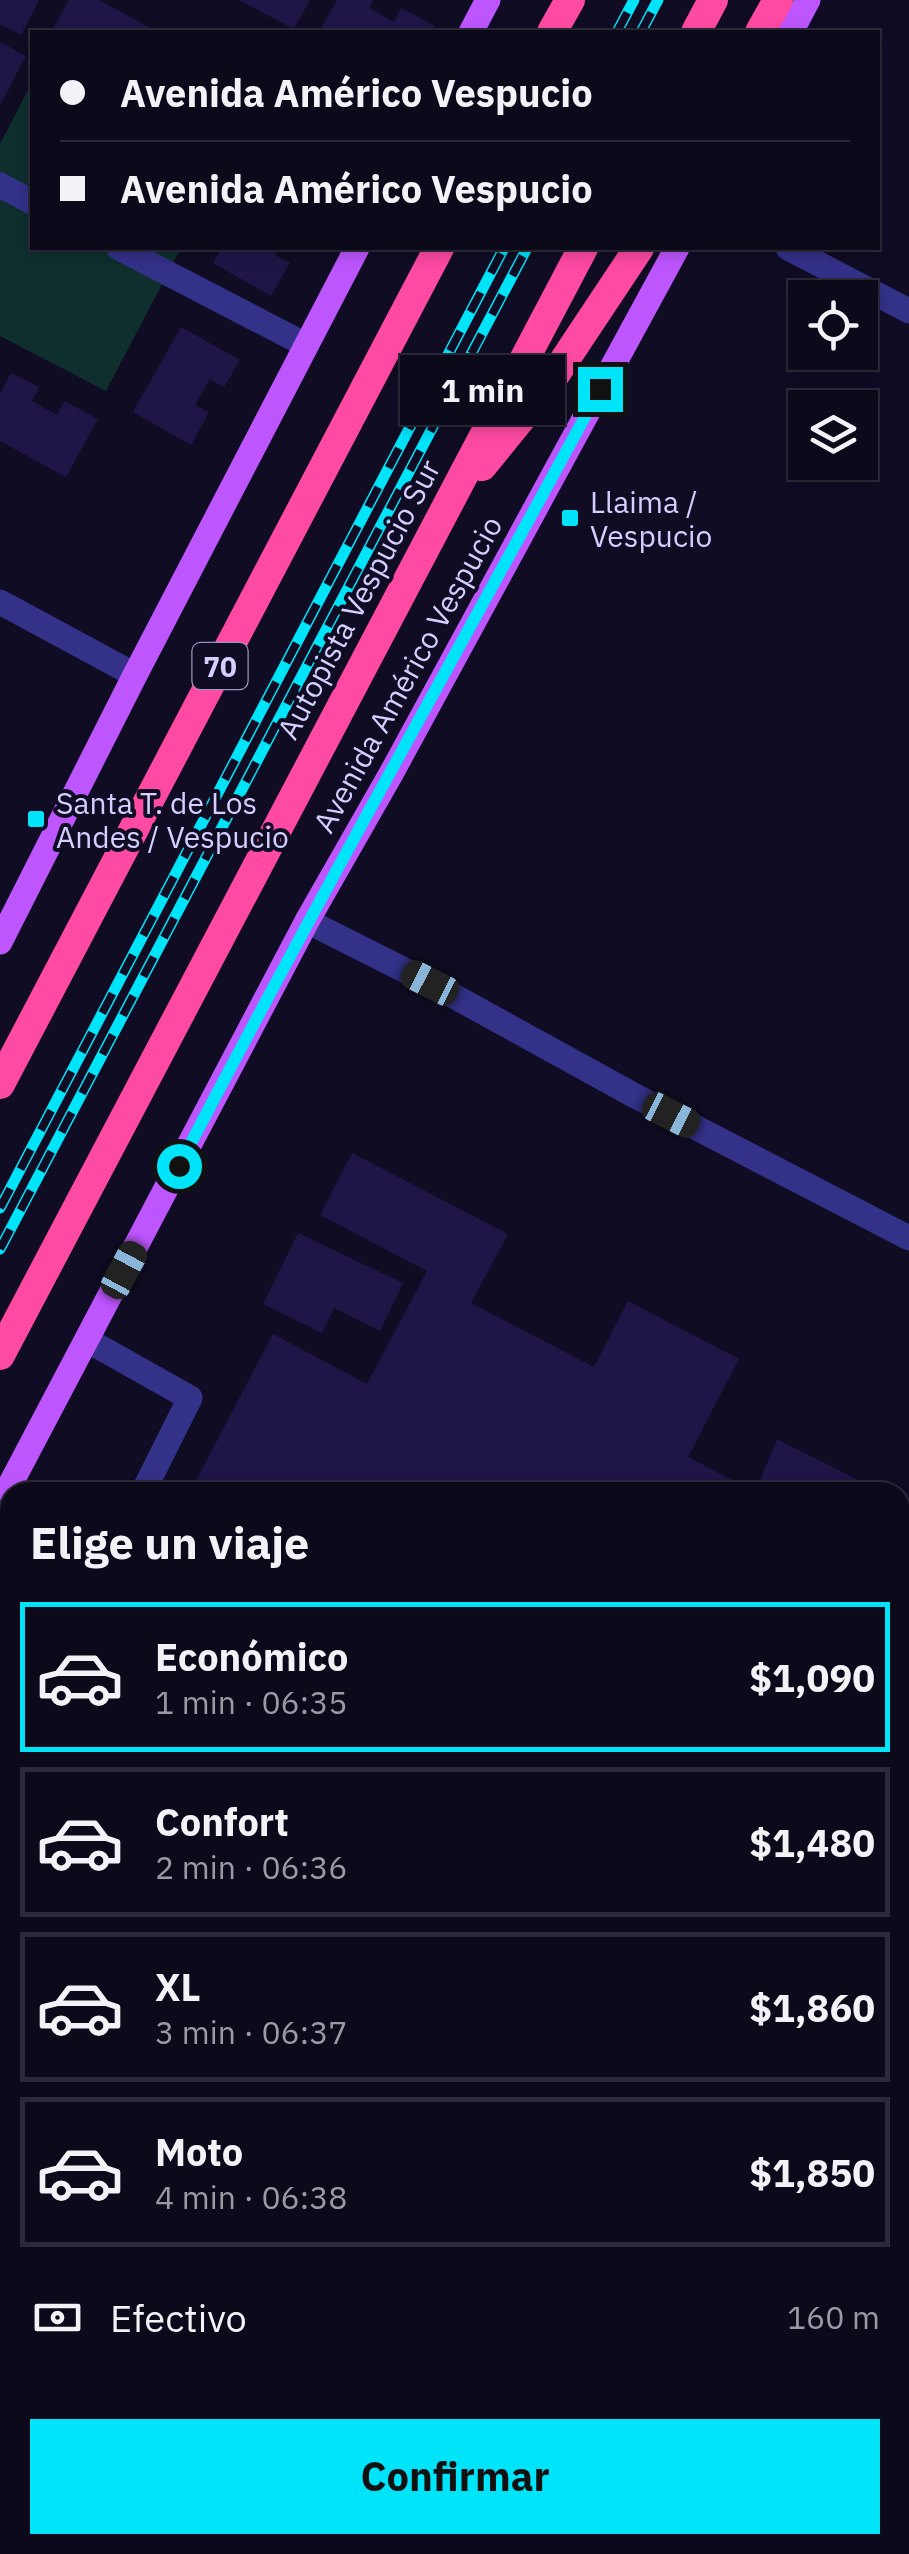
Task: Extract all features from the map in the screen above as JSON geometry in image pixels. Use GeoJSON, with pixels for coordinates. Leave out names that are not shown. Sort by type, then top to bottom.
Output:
{"type":"FeatureCollection","features":[{"type":"Feature","properties":{"kind":"highway"},"geometry":{"type":"LineString","coordinates":[[538,30],[548,0]]}},
{"type":"Feature","properties":{"kind":"highway"},"geometry":{"type":"LineString","coordinates":[[553,30],[570,0]]}},
{"type":"Feature","properties":{"kind":"highway"},"geometry":{"type":"LineString","coordinates":[[697,30],[713,0]]}},
{"type":"Feature","properties":{"kind":"highway"},"geometry":{"type":"LineString","coordinates":[[761,30],[778,0]]}},
{"type":"Feature","properties":{"kind":"highway","name":"70"},"geometry":{"type":"LineString","coordinates":[[0,1084],[438,250]]}},
{"type":"Feature","properties":{"kind":"highway","name":"Autopista Vespucio Sur"},"geometry":{"type":"LineString","coordinates":[[0,1355],[581,250]]}},
{"type":"Feature","properties":{"kind":"highway"},"geometry":{"type":"LineString","coordinates":[[440,519],[548,385],[638,250]]}},
{"type":"Feature","properties":{"kind":"main road"},"geometry":{"type":"LineString","coordinates":[[792,30],[808,0]]}},
{"type":"Feature","properties":{"kind":"main road"},"geometry":{"type":"LineString","coordinates":[[472,30],[484,2]]}},
{"type":"Feature","properties":{"kind":"main road"},"geometry":{"type":"LineString","coordinates":[[2,936],[356,250]]}},
{"type":"Feature","properties":{"kind":"main road","name":"Avenida Américo Vespucio"},"geometry":{"type":"LineString","coordinates":[[14,1482],[307,921],[675,250]]}},
{"type":"Feature","properties":{"kind":"street"},"geometry":{"type":"LineString","coordinates":[[0,185],[30,201]]}},
{"type":"Feature","properties":{"kind":"street"},"geometry":{"type":"LineString","coordinates":[[123,250],[306,345]]}},
{"type":"Feature","properties":{"kind":"street"},"geometry":{"type":"LineString","coordinates":[[792,250],[909,311]]}},
{"type":"Feature","properties":{"kind":"street"},"geometry":{"type":"LineString","coordinates":[[0,602],[135,675]]}},
{"type":"Feature","properties":{"kind":"street"},"geometry":{"type":"LineString","coordinates":[[307,921],[909,1238]]}},
{"type":"Feature","properties":{"kind":"street"},"geometry":{"type":"LineString","coordinates":[[87,1340],[190,1398],[148,1482]]}},
{"type":"Feature","properties":{"kind":"green space"},"geometry":{"type":"Polygon","coordinates":[[[30,86],[30,250],[180,250],[106,391],[0,336],[0,144],[30,86]]]}},
{"type":"Feature","properties":{"kind":"building"},"geometry":{"type":"Polygon","coordinates":[[[0,0],[39,0],[21,35],[0,24],[0,0]]]}},
{"type":"Feature","properties":{"kind":"building"},"geometry":{"type":"Polygon","coordinates":[[[69,0],[99,0],[154,30],[52,30],[69,0]]]}},
{"type":"Feature","properties":{"kind":"building"},"geometry":{"type":"Polygon","coordinates":[[[239,0],[310,0],[294,29],[239,0]]]}},
{"type":"Feature","properties":{"kind":"building"},"geometry":{"type":"Polygon","coordinates":[[[337,0],[373,0],[369,8],[394,22],[401,8],[435,26],[432,30],[320,30],[337,0]]]}},
{"type":"Feature","properties":{"kind":"building"},"geometry":{"type":"Polygon","coordinates":[[[0,42],[26,56],[0,105],[0,42]]]}},
{"type":"Feature","properties":{"kind":"building"},"geometry":{"type":"Polygon","coordinates":[[[221,250],[279,250],[275,255],[290,263],[271,296],[213,263],[221,250]]]}},
{"type":"Feature","properties":{"kind":"building"},"geometry":{"type":"Polygon","coordinates":[[[181,327],[240,360],[224,387],[210,379],[195,405],[209,412],[191,445],[133,412],[181,327]]]}},
{"type":"Feature","properties":{"kind":"building"},"geometry":{"type":"Polygon","coordinates":[[[11,373],[39,387],[32,401],[57,415],[64,401],[98,419],[66,477],[0,441],[0,394],[11,373]]]}},
{"type":"Feature","properties":{"kind":"building"},"geometry":{"type":"Polygon","coordinates":[[[352,1153],[508,1234],[471,1303],[594,1367],[628,1301],[739,1359],[688,1457],[736,1482],[195,1482],[273,1334],[367,1384],[427,1271],[320,1215],[352,1153]]]}},
{"type":"Feature","properties":{"kind":"building"},"geometry":{"type":"Polygon","coordinates":[[[298,1233],[403,1283],[380,1331],[334,1308],[322,1333],[263,1304],[298,1233]]]}},
{"type":"Feature","properties":{"kind":"building"},"geometry":{"type":"Polygon","coordinates":[[[777,1439],[862,1482],[759,1482],[777,1439]]]}},
{"type":"Feature","properties":{"kind":"railway"},"geometry":{"type":"LineString","coordinates":[[618,30],[634,0]]}},
{"type":"Feature","properties":{"kind":"railway"},"geometry":{"type":"LineString","coordinates":[[642,30],[658,0]]}},
{"type":"Feature","properties":{"kind":"railway"},"geometry":{"type":"LineString","coordinates":[[0,1208],[503,250]]}},
{"type":"Feature","properties":{"kind":"railway"},"geometry":{"type":"LineString","coordinates":[[0,1249],[526,250]]}},
{"type":"Feature","properties":{"kind":"place","name":"Llaima / Vespucio"},"geometry":{"type":"Point","coordinates":[570,518]}},
{"type":"Feature","properties":{"kind":"place","name":"Santa T. de Los Andes / Vespucio"},"geometry":{"type":"Point","coordinates":[36,819]}},
{"type":"Feature","properties":{"kind":"route"},"geometry":{"type":"LineString","coordinates":[[179,1166],[307,921],[600,389]]}}]}
